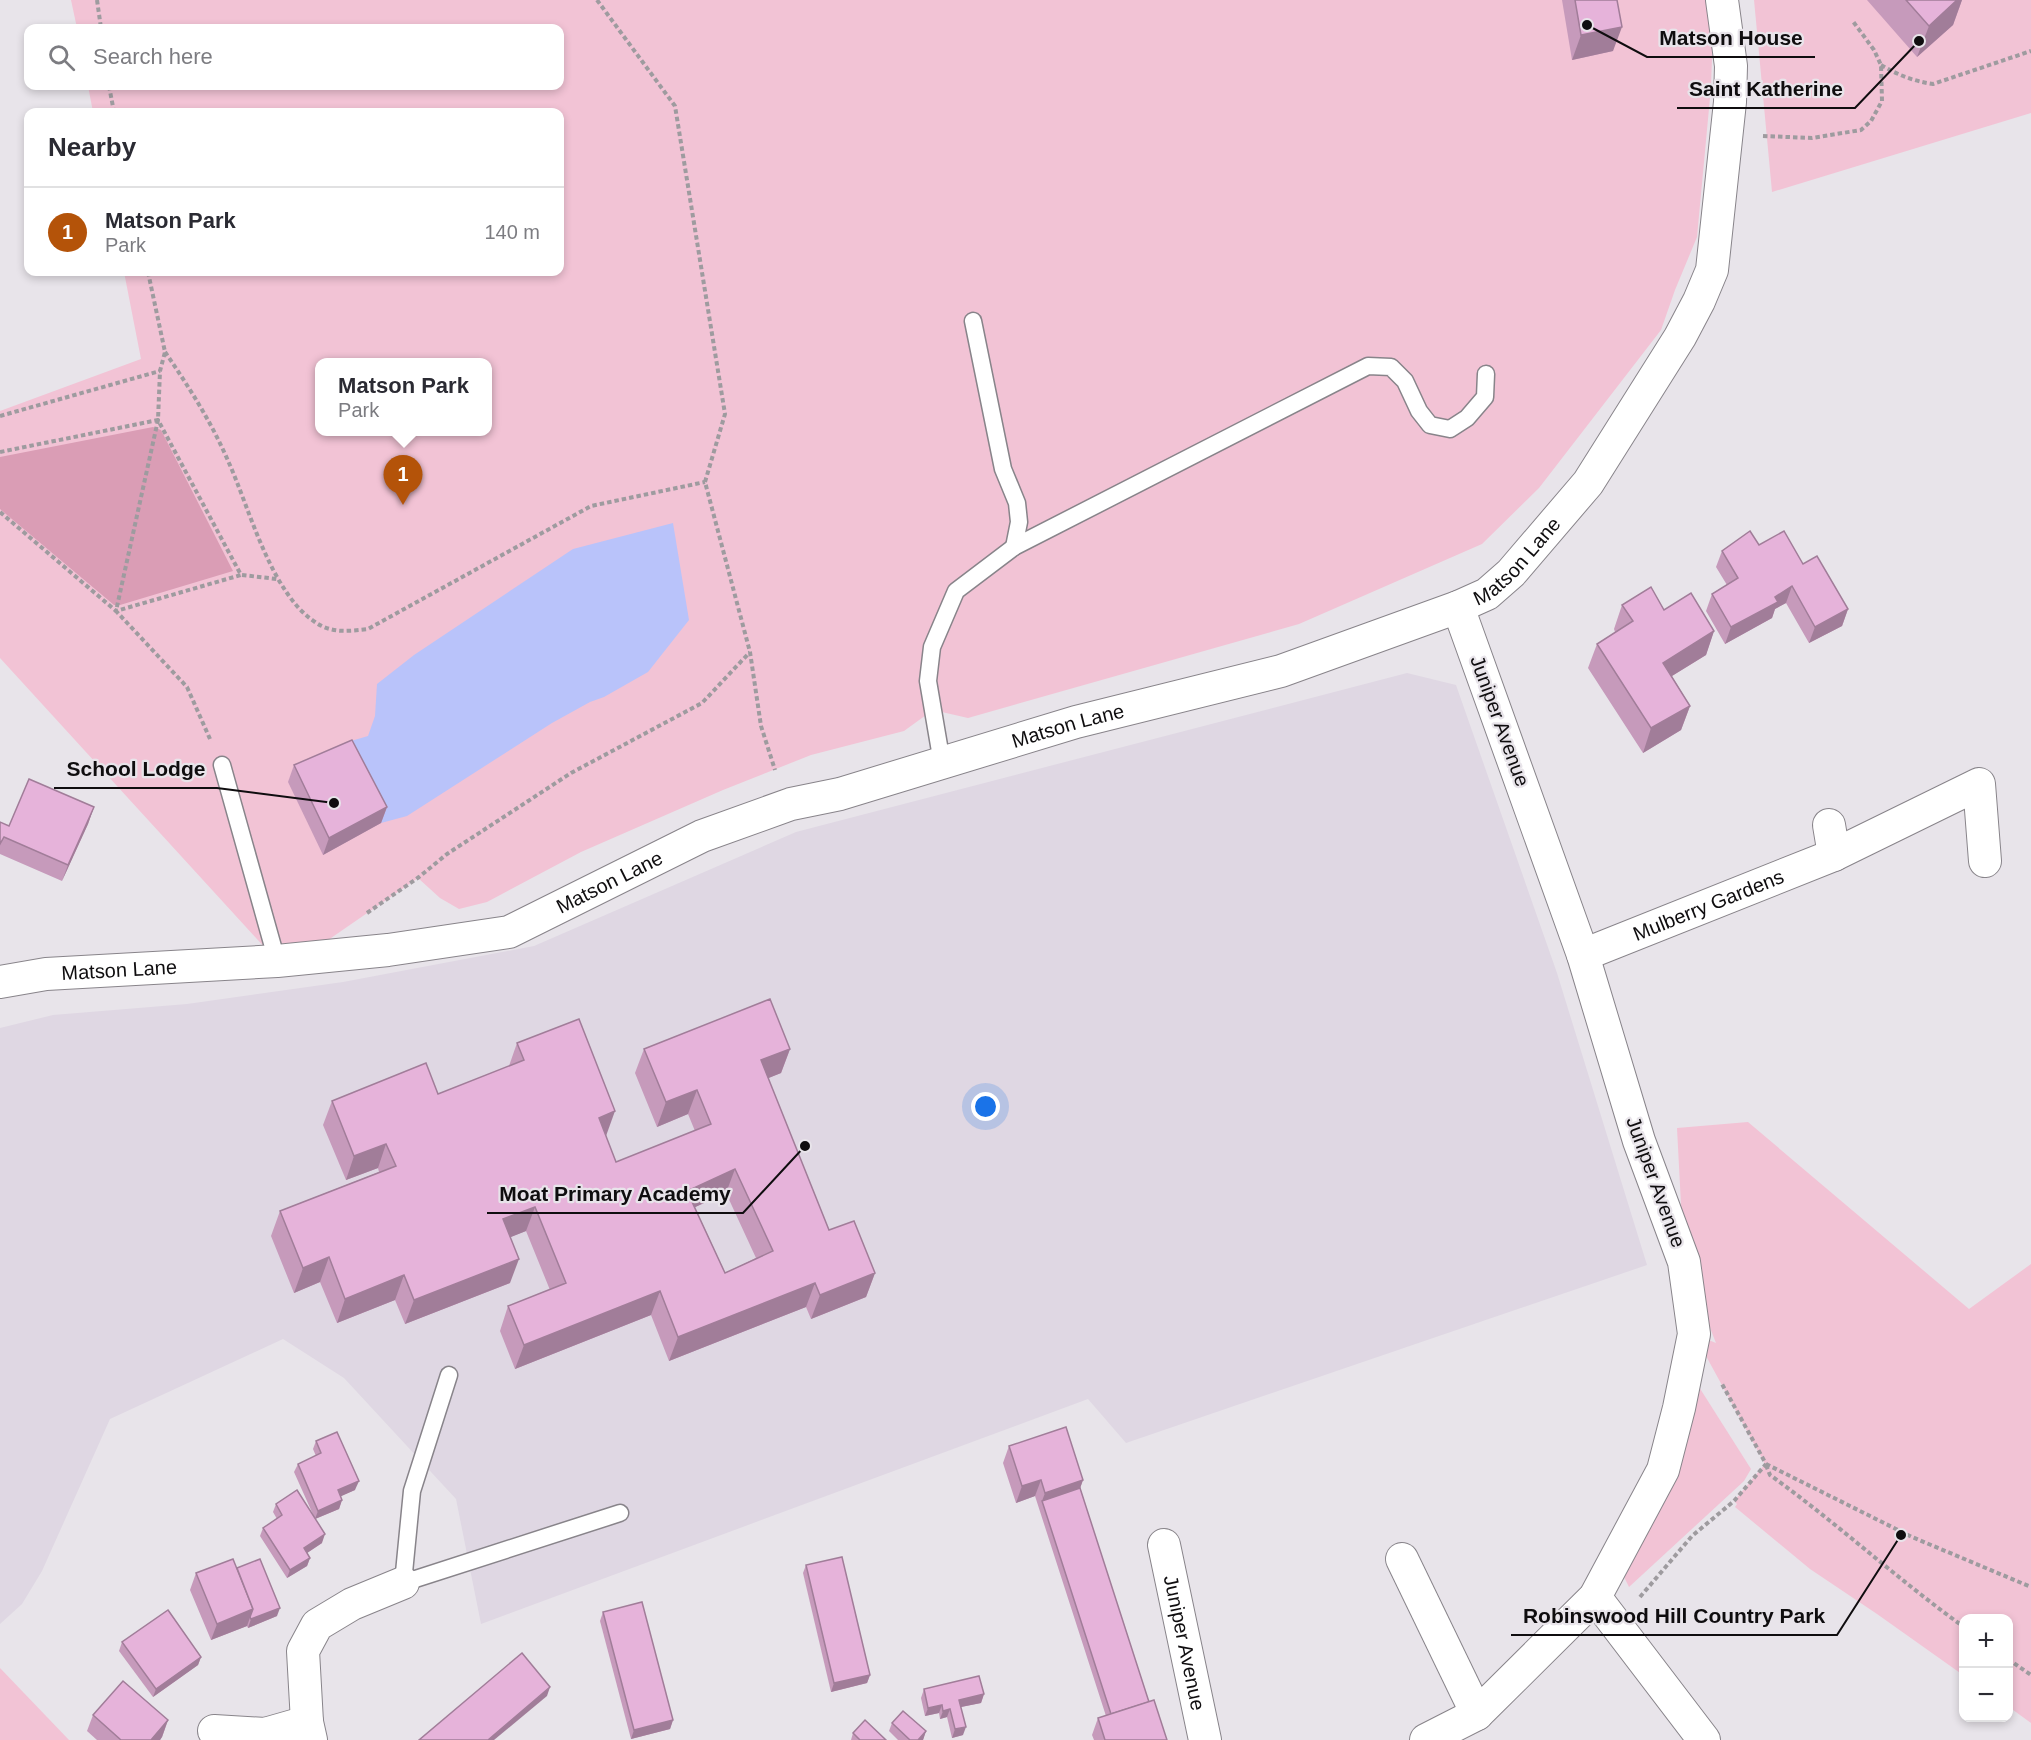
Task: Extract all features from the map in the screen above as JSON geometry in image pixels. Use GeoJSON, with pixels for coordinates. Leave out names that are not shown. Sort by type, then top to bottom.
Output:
{"type":"FeatureCollection","features":[{"type":"Feature","properties":{"kind":"street","name":"Matson Lane"},"geometry":{"type":"LineString","coordinates":[[0,982],[46,974],[277,961],[388,950],[510,932],[702,836],[791,804],[840,794],[1076,722],[1281,671],[1458,607],[1487,594],[1511,573],[1588,483],[1680,337],[1712,270],[1727,136],[1731,66],[1722,0]]}},
{"type":"Feature","properties":{"kind":"street","name":"Juniper Avenue"},"geometry":{"type":"LineString","coordinates":[[1426,1740],[1477,1714],[1595,1597],[1663,1470],[1679,1408],[1694,1334],[1684,1262],[1639,1141],[1583,955],[1458,607]]}},
{"type":"Feature","properties":{"kind":"street","name":"Mulberry Gardens"},"geometry":{"type":"LineString","coordinates":[[1583,955],[1834,855],[1979,784],[1986,861]]}},
{"type":"Feature","properties":{"kind":"street"},"geometry":{"type":"LineString","coordinates":[[1829,825],[1834,855]]}},
{"type":"Feature","properties":{"kind":"street","name":"Juniper Avenue"},"geometry":{"type":"LineString","coordinates":[[1164,1545],[1205,1740]]}},
{"type":"Feature","properties":{"kind":"street"},"geometry":{"type":"LineString","coordinates":[[1402,1559],[1477,1714]]}},
{"type":"Feature","properties":{"kind":"street"},"geometry":{"type":"LineString","coordinates":[[214,1731],[265,1734],[309,1731],[303,1651],[317,1626],[352,1604],[403,1583]]}},
{"type":"Feature","properties":{"kind":"street"},"geometry":{"type":"LineString","coordinates":[[1595,1597],[1704,1740]]}},
{"type":"Feature","properties":{"kind":"lane"},"geometry":{"type":"LineString","coordinates":[[973,321],[1003,469],[1017,503],[1019,522],[1014,547]]}},
{"type":"Feature","properties":{"kind":"lane"},"geometry":{"type":"LineString","coordinates":[[942,763],[928,681],[932,647],[956,591],[1014,547],[1368,366],[1391,367],[1405,381],[1419,411],[1430,426],[1450,429],[1467,418],[1485,397],[1486,374]]}},
{"type":"Feature","properties":{"kind":"lane"},"geometry":{"type":"LineString","coordinates":[[222,765],[277,961]]}},
{"type":"Feature","properties":{"kind":"lane"},"geometry":{"type":"LineString","coordinates":[[449,1375],[412,1491],[403,1583],[620,1513]]}},
{"type":"Feature","properties":{"kind":"path"},"geometry":{"type":"LineString","coordinates":[[97,0],[100,24]]}},
{"type":"Feature","properties":{"kind":"path"},"geometry":{"type":"LineString","coordinates":[[597,0],[675,106],[725,414],[705,482],[750,652],[761,726],[774,769],[791,804]]}},
{"type":"Feature","properties":{"kind":"path"},"geometry":{"type":"LineString","coordinates":[[1727,136],[1812,138],[1861,130],[1871,121],[1882,101],[1881,65],[1874,50],[1852,20]]}},
{"type":"Feature","properties":{"kind":"path"},"geometry":{"type":"LineString","coordinates":[[1881,65],[1901,77],[1933,84],[2031,51]]}},
{"type":"Feature","properties":{"kind":"path"},"geometry":{"type":"LineString","coordinates":[[110,90],[113,108]]}},
{"type":"Feature","properties":{"kind":"path"},"geometry":{"type":"LineString","coordinates":[[149,276],[165,352],[196,397],[228,461],[277,579],[291,600],[315,623],[327,629],[343,632],[368,629],[591,506],[705,482]]}},
{"type":"Feature","properties":{"kind":"path"},"geometry":{"type":"LineString","coordinates":[[116,611],[158,420],[160,371],[165,352]]}},
{"type":"Feature","properties":{"kind":"path"},"geometry":{"type":"LineString","coordinates":[[0,416],[160,371]]}},
{"type":"Feature","properties":{"kind":"path"},"geometry":{"type":"LineString","coordinates":[[0,452],[158,420]]}},
{"type":"Feature","properties":{"kind":"path"},"geometry":{"type":"LineString","coordinates":[[158,420],[242,575]]}},
{"type":"Feature","properties":{"kind":"path"},"geometry":{"type":"LineString","coordinates":[[0,512],[116,611],[187,687],[222,765]]}},
{"type":"Feature","properties":{"kind":"path"},"geometry":{"type":"LineString","coordinates":[[116,611],[242,575],[277,579]]}},
{"type":"Feature","properties":{"kind":"path"},"geometry":{"type":"LineString","coordinates":[[419,877],[447,854],[571,773],[702,703],[750,652]]}},
{"type":"Feature","properties":{"kind":"path"},"geometry":{"type":"LineString","coordinates":[[1721,1384],[1770,1475],[1859,1544],[1927,1601],[1959,1623]]}},
{"type":"Feature","properties":{"kind":"path"},"geometry":{"type":"LineString","coordinates":[[1766,1464],[1912,1537],[2031,1587]]}},
{"type":"Feature","properties":{"kind":"path"},"geometry":{"type":"LineString","coordinates":[[1615,1625],[1692,1536],[1734,1501],[1766,1464]]}},
{"type":"Feature","properties":{"kind":"path"},"geometry":{"type":"LineString","coordinates":[[2013,1662],[2031,1675]]}},
{"type":"Feature","properties":{"kind":"shaded area"},"geometry":{"type":"Polygon","coordinates":[[[71,0],[1714,0],[1711,87],[1697,237],[1661,330],[1539,488],[1482,544],[1299,624],[968,718],[933,710],[904,731],[811,755],[723,790],[581,852],[487,902],[459,909],[440,898],[418,878],[302,958],[277,961],[0,658],[0,411],[141,359],[125,276],[564,276],[564,108],[92,108],[89,90],[564,90],[564,24],[76,24],[71,0]]]}},
{"type":"Feature","properties":{"kind":"shaded area"},"geometry":{"type":"Polygon","coordinates":[[[1754,0],[2031,0],[2031,113],[1772,192],[1754,0]]]}},
{"type":"Feature","properties":{"kind":"shaded area"},"geometry":{"type":"Polygon","coordinates":[[[153,427],[161,430],[233,571],[114,605],[0,509],[0,457],[153,427]]]}},
{"type":"Feature","properties":{"kind":"shaded area"},"geometry":{"type":"Polygon","coordinates":[[[1407,673],[1456,685],[1557,973],[1647,1265],[1126,1443],[1088,1399],[481,1624],[456,1499],[344,1378],[283,1339],[110,1419],[42,1571],[22,1604],[0,1624],[0,1028],[53,1015],[187,1004],[343,982],[534,946],[796,832],[1407,673]]]}},
{"type":"Feature","properties":{"kind":"shaded area"},"geometry":{"type":"Polygon","coordinates":[[[1748,1122],[1969,1309],[2031,1264],[2031,1723],[2013,1710],[2013,1614],[1959,1614],[1959,1672],[1810,1569],[1735,1507],[1737,1504],[1734,1501],[1765,1464],[1694,1334],[1716,1343],[1684,1262],[1677,1128],[1748,1122]]]}},
{"type":"Feature","properties":{"kind":"shaded area"},"geometry":{"type":"Polygon","coordinates":[[[1699,1387],[1751,1469],[1744,1481],[1629,1587],[1620,1569],[1699,1387]]]}},
{"type":"Feature","properties":{"kind":"shaded area"},"geometry":{"type":"Polygon","coordinates":[[[0,1668],[69,1740],[0,1740],[0,1668]]]}},
{"type":"Feature","properties":{"kind":"water"},"geometry":{"type":"Polygon","coordinates":[[[673,523],[689,620],[648,672],[552,723],[407,816],[381,823],[351,741],[368,736],[375,716],[377,684],[414,655],[573,549],[673,523]]]}},
{"type":"Feature","properties":{"kind":"building"},"geometry":{"type":"Polygon","coordinates":[[[1575,0],[1617,0],[1622,27],[1581,35],[1575,0]]]}},
{"type":"Feature","properties":{"kind":"building"},"geometry":{"type":"Polygon","coordinates":[[[1906,0],[1957,0],[1929,26],[1906,0]]]}},
{"type":"Feature","properties":{"kind":"building"},"geometry":{"type":"Polygon","coordinates":[[[1750,531],[1759,545],[1784,531],[1803,564],[1817,556],[1848,609],[1815,627],[1792,586],[1775,597],[1778,602],[1731,627],[1712,594],[1738,578],[1722,551],[1750,531]]]}},
{"type":"Feature","properties":{"kind":"building"},"geometry":{"type":"Polygon","coordinates":[[[1651,587],[1664,610],[1691,593],[1714,631],[1663,663],[1690,706],[1651,728],[1597,644],[1633,621],[1622,605],[1651,587]]]}},
{"type":"Feature","properties":{"kind":"building"},"geometry":{"type":"Polygon","coordinates":[[[352,740],[387,807],[329,838],[294,765],[352,740]]]}},
{"type":"Feature","properties":{"kind":"building"},"geometry":{"type":"Polygon","coordinates":[[[29,779],[94,807],[68,865],[4,837],[0,844],[0,822],[9,826],[29,779]]]}},
{"type":"Feature","properties":{"kind":"building"},"geometry":{"type":"Polygon","coordinates":[[[770,999],[790,1049],[761,1060],[829,1230],[854,1221],[875,1273],[820,1295],[815,1283],[678,1337],[660,1291],[524,1345],[508,1306],[566,1283],[535,1207],[503,1219],[519,1259],[414,1300],[404,1275],[345,1299],[329,1257],[303,1268],[280,1211],[396,1166],[386,1144],[354,1156],[332,1101],[426,1063],[438,1094],[524,1060],[517,1043],[579,1019],[615,1111],[599,1118],[616,1162],[711,1124],[697,1090],[666,1102],[644,1049],[770,999]],[[735,1169],[687,1191],[725,1273],[773,1251],[735,1169]]]}},
{"type":"Feature","properties":{"kind":"building"},"geometry":{"type":"Polygon","coordinates":[[[1066,1427],[1083,1480],[1045,1493],[1041,1480],[1022,1486],[1009,1446],[1066,1427]]]}},
{"type":"Feature","properties":{"kind":"building"},"geometry":{"type":"Polygon","coordinates":[[[337,1432],[359,1481],[338,1490],[342,1500],[318,1511],[298,1464],[321,1453],[316,1441],[337,1432]]]}},
{"type":"Feature","properties":{"kind":"building"},"geometry":{"type":"Polygon","coordinates":[[[1080,1488],[1149,1702],[1111,1714],[1042,1501],[1080,1488]]]}},
{"type":"Feature","properties":{"kind":"building"},"geometry":{"type":"Polygon","coordinates":[[[297,1490],[325,1534],[304,1548],[310,1558],[290,1570],[263,1528],[282,1515],[276,1504],[297,1490]]]}},
{"type":"Feature","properties":{"kind":"building"},"geometry":{"type":"Polygon","coordinates":[[[842,1557],[870,1675],[834,1683],[806,1565],[842,1557]]]}},
{"type":"Feature","properties":{"kind":"building"},"geometry":{"type":"Polygon","coordinates":[[[233,1559],[253,1609],[217,1624],[196,1573],[233,1559]]]}},
{"type":"Feature","properties":{"kind":"building"},"geometry":{"type":"Polygon","coordinates":[[[260,1559],[280,1608],[251,1619],[253,1609],[237,1568],[260,1559]]]}},
{"type":"Feature","properties":{"kind":"building"},"geometry":{"type":"Polygon","coordinates":[[[642,1602],[673,1720],[634,1730],[603,1612],[642,1602]]]}},
{"type":"Feature","properties":{"kind":"building"},"geometry":{"type":"Polygon","coordinates":[[[168,1610],[201,1657],[156,1689],[122,1642],[168,1610]]]}},
{"type":"Feature","properties":{"kind":"building"},"geometry":{"type":"Polygon","coordinates":[[[522,1653],[550,1687],[488,1740],[419,1740],[522,1653]]]}},
{"type":"Feature","properties":{"kind":"building"},"geometry":{"type":"Polygon","coordinates":[[[979,1676],[984,1694],[959,1700],[966,1727],[955,1729],[950,1709],[943,1711],[942,1705],[928,1708],[924,1689],[979,1676]]]}},
{"type":"Feature","properties":{"kind":"building"},"geometry":{"type":"Polygon","coordinates":[[[123,1681],[168,1720],[151,1740],[121,1740],[93,1715],[123,1681]]]}},
{"type":"Feature","properties":{"kind":"building"},"geometry":{"type":"Polygon","coordinates":[[[1154,1700],[1167,1740],[1105,1740],[1098,1718],[1154,1700]]]}},
{"type":"Feature","properties":{"kind":"building"},"geometry":{"type":"Polygon","coordinates":[[[903,1711],[926,1731],[918,1740],[910,1740],[892,1723],[903,1711]]]}},
{"type":"Feature","properties":{"kind":"building"},"geometry":{"type":"Polygon","coordinates":[[[865,1720],[886,1740],[860,1740],[853,1733],[865,1720]]]}},
{"type":"Feature","properties":{"kind":"place","name":"Matson House"},"geometry":{"type":"Point","coordinates":[1587,25]}},
{"type":"Feature","properties":{"kind":"place","name":"Saint Katherine"},"geometry":{"type":"Point","coordinates":[1919,41]}},
{"type":"Feature","properties":{"kind":"place","name":"Matson Park"},"geometry":{"type":"Point","coordinates":[403,505]}},
{"type":"Feature","properties":{"kind":"place","name":"School Lodge"},"geometry":{"type":"Point","coordinates":[334,803]}},
{"type":"Feature","properties":{"kind":"place","name":"Moat Primary Academy"},"geometry":{"type":"Point","coordinates":[805,1146]}},
{"type":"Feature","properties":{"kind":"place","name":"Robinswood Hill Country Park"},"geometry":{"type":"Point","coordinates":[1901,1535]}}]}
